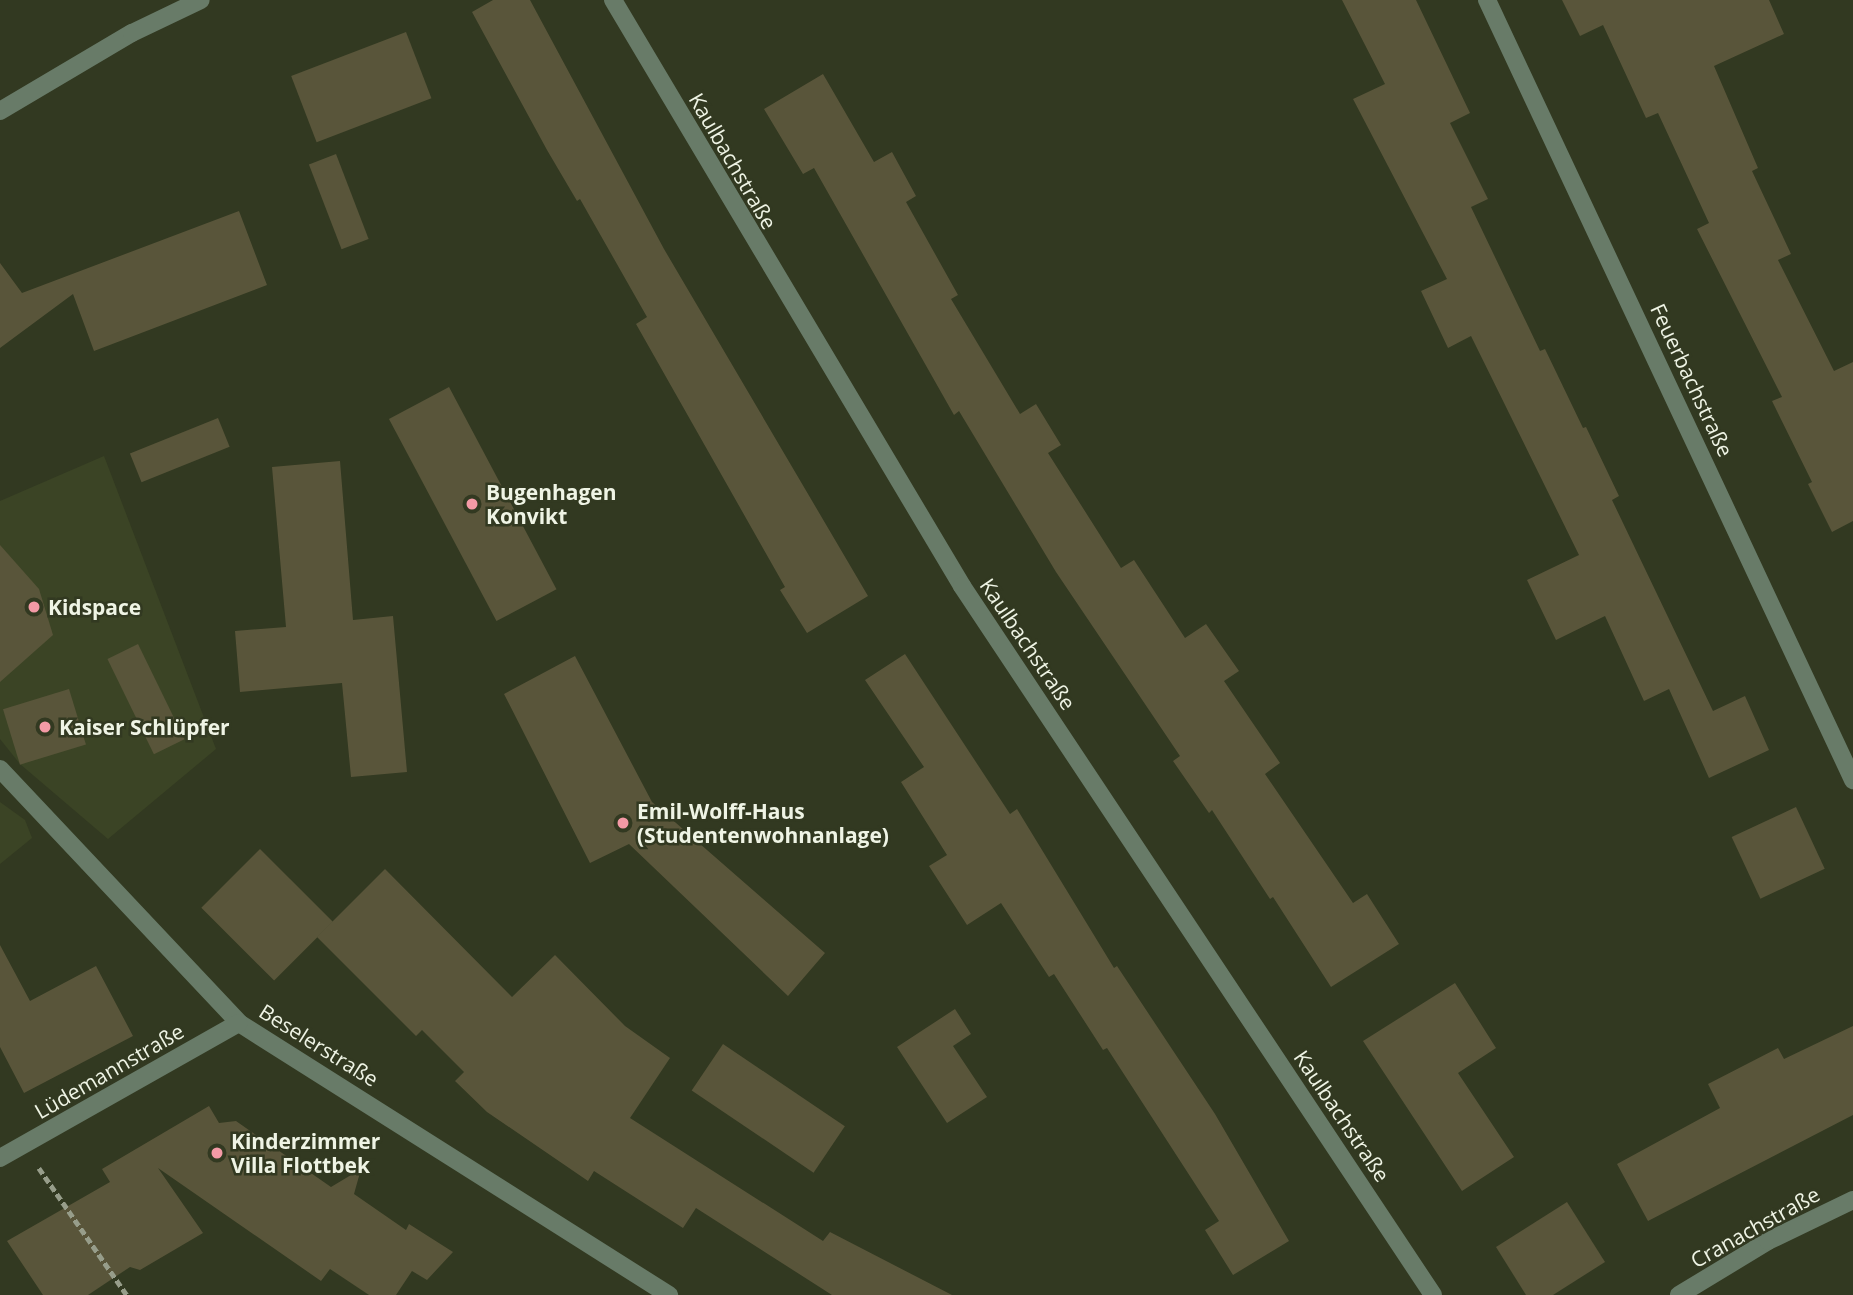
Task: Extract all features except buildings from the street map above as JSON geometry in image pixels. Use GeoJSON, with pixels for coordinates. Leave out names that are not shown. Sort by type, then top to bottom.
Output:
{"type":"FeatureCollection","features":[{"type":"Feature","properties":{"kind":"street"},"geometry":{"type":"LineString","coordinates":[[0,111],[121,39],[201,0]]}},
{"type":"Feature","properties":{"kind":"street","name":"Kaulbachstraße"},"geometry":{"type":"LineString","coordinates":[[612,0],[962,586],[1433,1295]]}},
{"type":"Feature","properties":{"kind":"street","name":"Feuerbachstraße"},"geometry":{"type":"LineString","coordinates":[[1487,0],[1853,780]]}},
{"type":"Feature","properties":{"kind":"street","name":"Beselerstraße"},"geometry":{"type":"LineString","coordinates":[[0,769],[239,1023],[669,1295]]}},
{"type":"Feature","properties":{"kind":"street","name":"Lüdemannstraße"},"geometry":{"type":"LineString","coordinates":[[0,1158],[239,1023]]}},
{"type":"Feature","properties":{"kind":"street","name":"Cranachstraße"},"geometry":{"type":"LineString","coordinates":[[1679,1295],[1768,1241],[1853,1199]]}},
{"type":"Feature","properties":{"kind":"path"},"geometry":{"type":"LineString","coordinates":[[38,1165],[127,1295]]}},
{"type":"Feature","properties":{"kind":"shaded area"},"geometry":{"type":"Polygon","coordinates":[[[104,456],[216,749],[108,839],[20,764],[0,739],[0,501],[104,456]]]}},
{"type":"Feature","properties":{"kind":"shaded area"},"geometry":{"type":"Polygon","coordinates":[[[0,802],[25,820],[32,838],[0,864],[0,802]]]}},
{"type":"Feature","properties":{"kind":"place","name":"Bugenhagen Konvikt"},"geometry":{"type":"Point","coordinates":[472,504]}},
{"type":"Feature","properties":{"kind":"place","name":"Kidspace"},"geometry":{"type":"Point","coordinates":[34,607]}},
{"type":"Feature","properties":{"kind":"place","name":"Kaiser Schlüpfer"},"geometry":{"type":"Point","coordinates":[45,727]}},
{"type":"Feature","properties":{"kind":"place","name":"Emil-Wolff-Haus (Studentenwohnanlage)"},"geometry":{"type":"Point","coordinates":[623,823]}},
{"type":"Feature","properties":{"kind":"place","name":"Kinderzimmer Villa Flottbek"},"geometry":{"type":"Point","coordinates":[217,1153]}}]}
